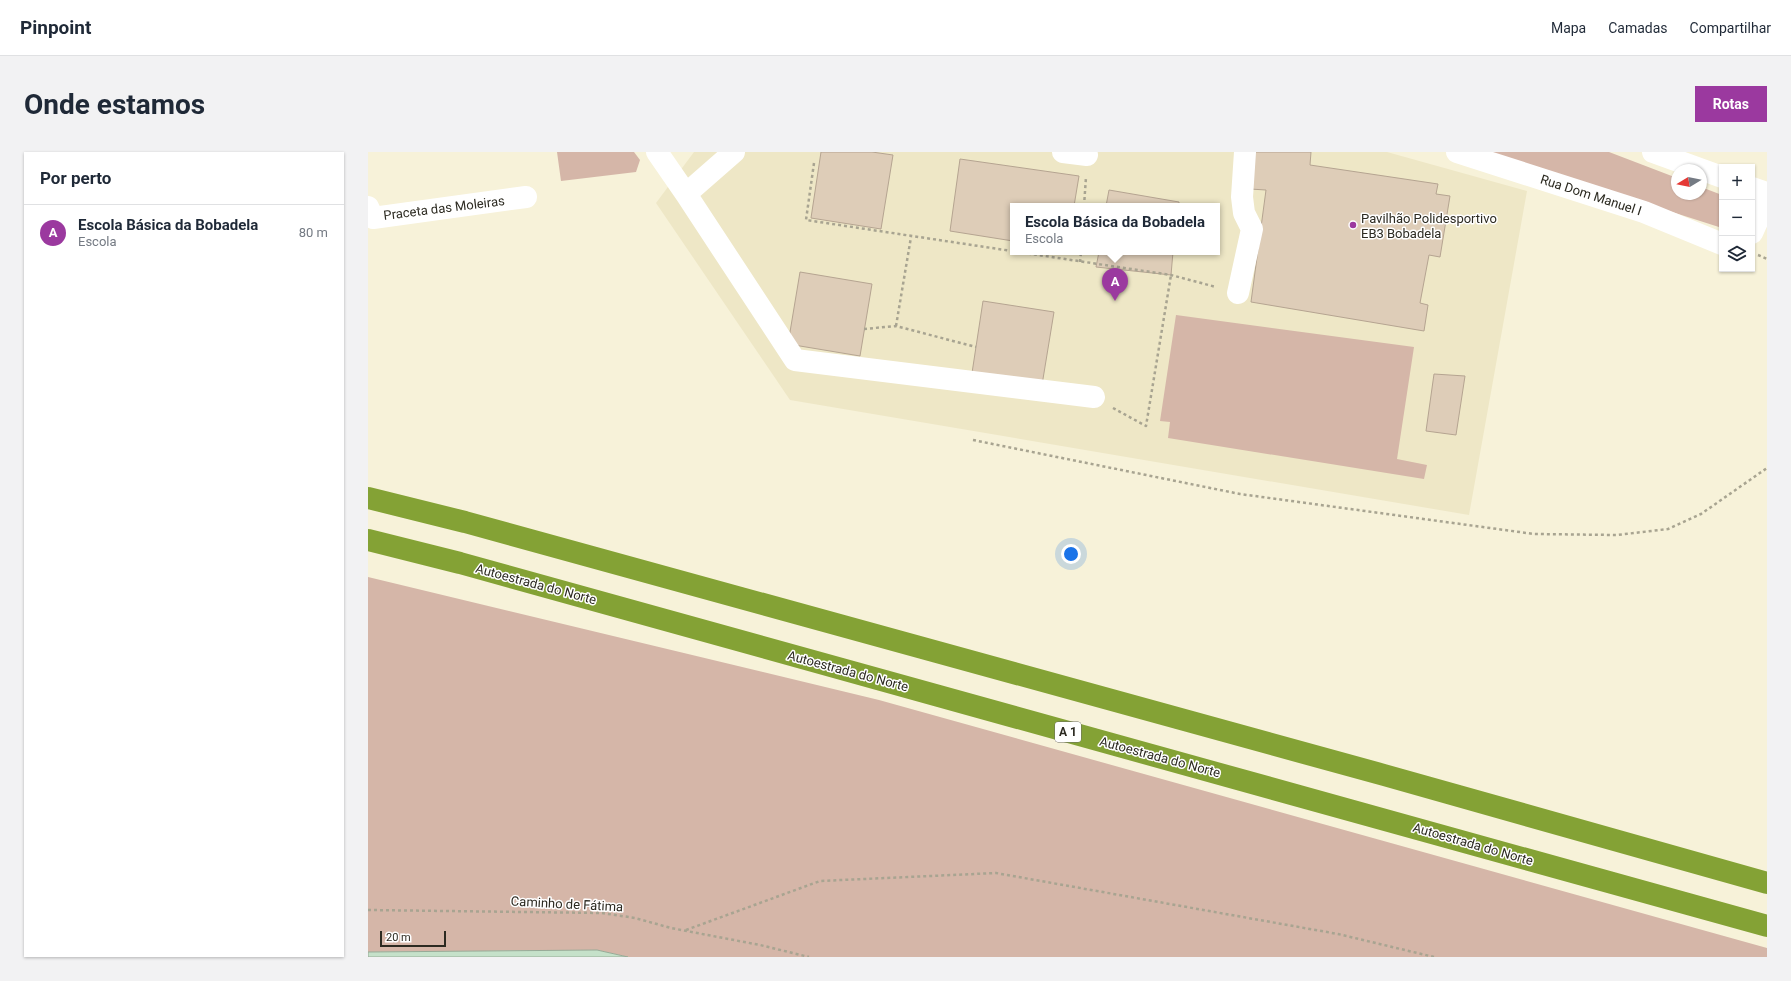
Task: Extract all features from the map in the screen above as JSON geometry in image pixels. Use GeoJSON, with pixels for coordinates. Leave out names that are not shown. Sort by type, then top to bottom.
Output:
{"type":"FeatureCollection","features":[{"type":"Feature","properties":{"kind":"highway"},"geometry":{"type":"LineString","coordinates":[[368,498],[465,522],[1331,760],[1767,883]]}},
{"type":"Feature","properties":{"kind":"highway","name":"Autoestrada do Norte"},"geometry":{"type":"LineString","coordinates":[[368,540],[467,566],[1767,926]]}},
{"type":"Feature","properties":{"kind":"street"},"geometry":{"type":"LineString","coordinates":[[657,152],[795,360],[1094,397]]}},
{"type":"Feature","properties":{"kind":"street"},"geometry":{"type":"LineString","coordinates":[[686,194],[734,152]]}},
{"type":"Feature","properties":{"kind":"street"},"geometry":{"type":"LineString","coordinates":[[1063,152],[1087,155]]}},
{"type":"Feature","properties":{"kind":"street"},"geometry":{"type":"LineString","coordinates":[[1238,293],[1252,229],[1244,213],[1242,196],[1245,152]]}},
{"type":"Feature","properties":{"kind":"street","name":"Rua Dom Manuel I"},"geometry":{"type":"LineString","coordinates":[[1457,152],[1644,212],[1719,243]]}},
{"type":"Feature","properties":{"kind":"street"},"geometry":{"type":"LineString","coordinates":[[1653,152],[1719,176]]}},
{"type":"Feature","properties":{"kind":"street"},"geometry":{"type":"LineString","coordinates":[[1755,189],[1767,193]]}},
{"type":"Feature","properties":{"kind":"street","name":"Praceta das Moleiras"},"geometry":{"type":"LineString","coordinates":[[368,207],[373,218],[526,198]]}},
{"type":"Feature","properties":{"kind":"street"},"geometry":{"type":"LineString","coordinates":[[1755,226],[1767,200]]}},
{"type":"Feature","properties":{"kind":"path"},"geometry":{"type":"LineString","coordinates":[[1084,203],[1087,155]]}},
{"type":"Feature","properties":{"kind":"path"},"geometry":{"type":"LineString","coordinates":[[814,163],[806,220],[1010,252]]}},
{"type":"Feature","properties":{"kind":"path"},"geometry":{"type":"LineString","coordinates":[[896,326],[911,237]]}},
{"type":"Feature","properties":{"kind":"path"},"geometry":{"type":"LineString","coordinates":[[1033,255],[1170,275],[1238,293]]}},
{"type":"Feature","properties":{"kind":"path"},"geometry":{"type":"LineString","coordinates":[[1080,262],[1081,255]]}},
{"type":"Feature","properties":{"kind":"path"},"geometry":{"type":"LineString","coordinates":[[1094,397],[1146,426],[1170,275]]}},
{"type":"Feature","properties":{"kind":"path"},"geometry":{"type":"LineString","coordinates":[[864,329],[896,326],[976,346]]}},
{"type":"Feature","properties":{"kind":"path"},"geometry":{"type":"LineString","coordinates":[[973,440],[1240,494],[1534,534],[1617,535],[1668,529],[1701,514],[1767,468]]}},
{"type":"Feature","properties":{"kind":"path"},"geometry":{"type":"LineString","coordinates":[[686,930],[820,881],[996,873],[1338,934],[1434,957]]}},
{"type":"Feature","properties":{"kind":"path","name":"Caminho de Fátima"},"geometry":{"type":"LineString","coordinates":[[368,910],[602,913],[635,918],[671,928],[760,944],[808,957]]}},
{"type":"Feature","properties":{"kind":"shaded area"},"geometry":{"type":"Polygon","coordinates":[[[557,152],[634,152],[640,160],[636,172],[561,181],[557,152]]]}},
{"type":"Feature","properties":{"kind":"shaded area"},"geometry":{"type":"Polygon","coordinates":[[[694,152],[1387,152],[1527,191],[1469,515],[790,400],[656,203],[694,152]]]}},
{"type":"Feature","properties":{"kind":"shaded area"},"geometry":{"type":"Polygon","coordinates":[[[1485,152],[1609,152],[1671,176],[1671,200],[1707,200],[1707,189],[1719,194],[1719,227],[1485,152]]]}},
{"type":"Feature","properties":{"kind":"shaded area"},"geometry":{"type":"Polygon","coordinates":[[[1176,315],[1414,347],[1397,459],[1427,465],[1424,479],[1168,438],[1170,422],[1160,421],[1176,315]]]}},
{"type":"Feature","properties":{"kind":"shaded area"},"geometry":{"type":"Polygon","coordinates":[[[368,577],[879,700],[1767,948],[1767,957],[628,957],[597,950],[368,952],[368,577]]]}},
{"type":"Feature","properties":{"kind":"shaded area"},"geometry":{"type":"Polygon","coordinates":[[[597,950],[628,957],[368,957],[368,952],[597,950]]]}},
{"type":"Feature","properties":{"kind":"building"},"geometry":{"type":"Polygon","coordinates":[[[821,152],[872,152],[893,155],[881,229],[811,218],[821,152]]]}},
{"type":"Feature","properties":{"kind":"building","name":"Pavilhão Polidesportivo EB3 Bobadela"},"geometry":{"type":"Polygon","coordinates":[[[1254,152],[1311,152],[1310,165],[1438,184],[1436,194],[1450,196],[1440,257],[1429,255],[1420,303],[1428,305],[1424,331],[1251,302],[1266,190],[1250,189],[1254,152]]]}},
{"type":"Feature","properties":{"kind":"building"},"geometry":{"type":"Polygon","coordinates":[[[960,159],[1079,176],[1074,203],[1010,203],[1010,241],[950,231],[960,159]]]}},
{"type":"Feature","properties":{"kind":"building"},"geometry":{"type":"Polygon","coordinates":[[[1109,190],[1179,202],[1179,203],[1107,203],[1109,190]]]}},
{"type":"Feature","properties":{"kind":"building"},"geometry":{"type":"Polygon","coordinates":[[[1098,255],[1173,255],[1171,275],[1096,267],[1098,255]]]}},
{"type":"Feature","properties":{"kind":"building"},"geometry":{"type":"Polygon","coordinates":[[[800,272],[872,284],[860,356],[788,344],[800,272]]]}},
{"type":"Feature","properties":{"kind":"building"},"geometry":{"type":"Polygon","coordinates":[[[983,301],[1054,312],[1042,385],[972,373],[983,301]]]}},
{"type":"Feature","properties":{"kind":"building"},"geometry":{"type":"Polygon","coordinates":[[[1434,374],[1465,376],[1456,435],[1426,431],[1434,374]]]}},
{"type":"Feature","properties":{"kind":"place","name":"Pavilhão Polidesportivo EB3 Bobadela"},"geometry":{"type":"Point","coordinates":[1353,225]}},
{"type":"Feature","properties":{"kind":"place","name":"Escola Básica da Bobadela"},"geometry":{"type":"Point","coordinates":[1115,301]}}]}
